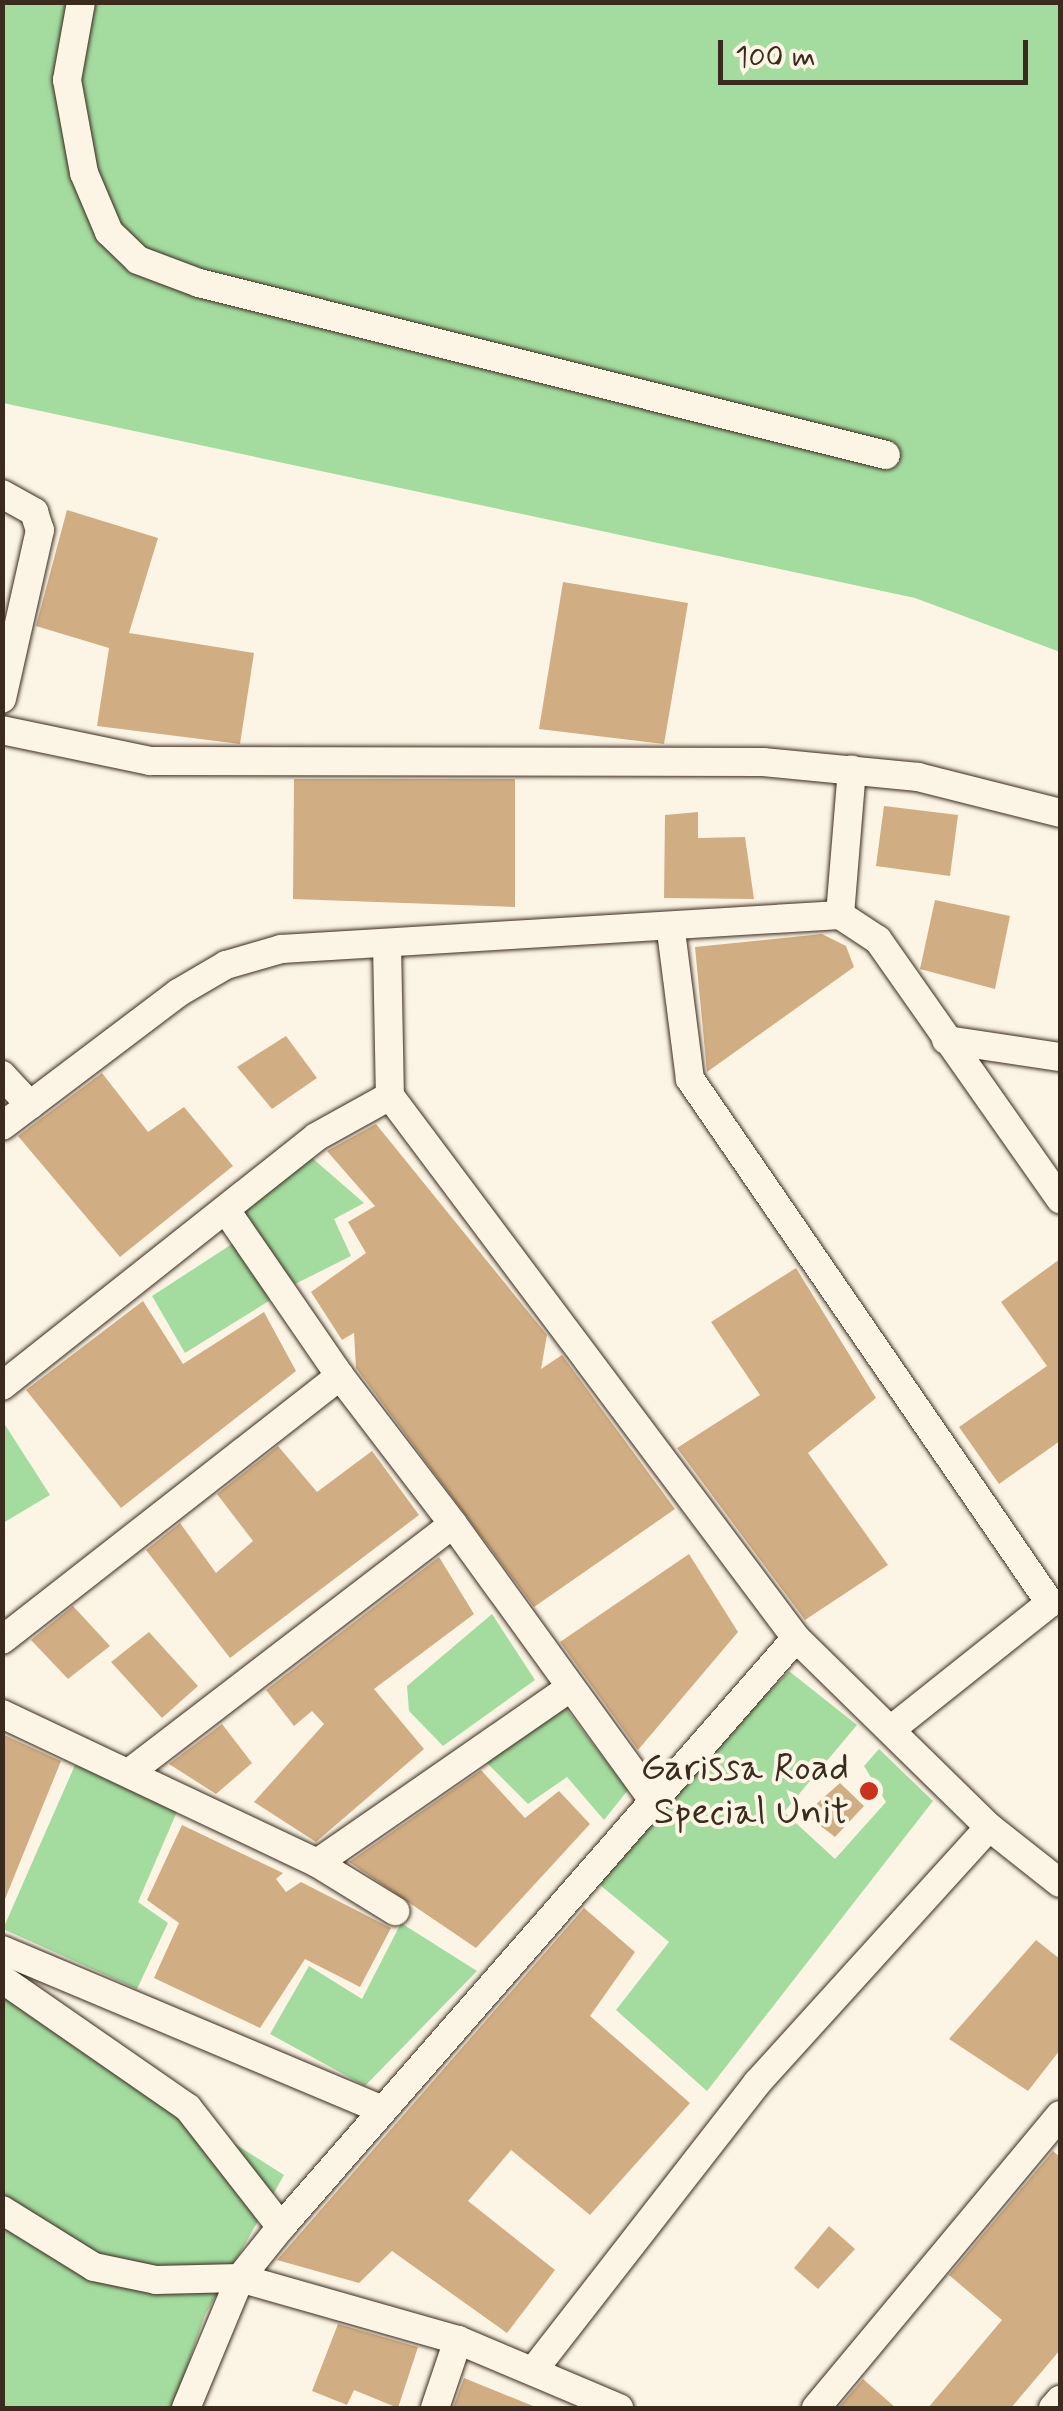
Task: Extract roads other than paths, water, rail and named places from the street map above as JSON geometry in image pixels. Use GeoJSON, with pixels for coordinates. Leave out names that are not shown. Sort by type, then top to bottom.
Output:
{"type":"FeatureCollection","features":[{"type":"Feature","properties":{"kind":"street"},"geometry":{"type":"LineString","coordinates":[[81,2],[67,80],[84,173],[109,232],[138,260],[199,283],[886,455]]}},
{"type":"Feature","properties":{"kind":"street"},"geometry":{"type":"LineString","coordinates":[[2,494],[34,512],[40,530],[2,700]]}},
{"type":"Feature","properties":{"kind":"street"},"geometry":{"type":"LineString","coordinates":[[2,730],[150,762],[585,759],[852,770],[1060,813]]}},
{"type":"Feature","properties":{"kind":"street"},"geometry":{"type":"LineString","coordinates":[[840,915],[852,770]]}},
{"type":"Feature","properties":{"kind":"street"},"geometry":{"type":"LineString","coordinates":[[2,1126],[226,964],[281,949],[387,944],[479,933],[672,931],[840,915],[878,940],[1060,1199]]}},
{"type":"Feature","properties":{"kind":"street"},"geometry":{"type":"LineString","coordinates":[[672,931],[690,1079],[1055,1610],[893,1728]]}},
{"type":"Feature","properties":{"kind":"street"},"geometry":{"type":"LineString","coordinates":[[387,944],[390,1096],[796,1638],[893,1728],[988,1827],[1060,1883]]}},
{"type":"Feature","properties":{"kind":"street"},"geometry":{"type":"LineString","coordinates":[[946,1040],[1060,1057]]}},
{"type":"Feature","properties":{"kind":"street"},"geometry":{"type":"LineString","coordinates":[[2,1075],[30,1105]]}},
{"type":"Feature","properties":{"kind":"street"},"geometry":{"type":"LineString","coordinates":[[2,1386],[316,1137],[390,1096]]}},
{"type":"Feature","properties":{"kind":"street"},"geometry":{"type":"LineString","coordinates":[[226,1210],[340,1376],[453,1524],[568,1690],[652,1799]]}},
{"type":"Feature","properties":{"kind":"street"},"geometry":{"type":"LineString","coordinates":[[2,1640],[340,1376]]}},
{"type":"Feature","properties":{"kind":"street"},"geometry":{"type":"LineString","coordinates":[[130,1772],[453,1524]]}},
{"type":"Feature","properties":{"kind":"street"},"geometry":{"type":"LineString","coordinates":[[186,2408],[240,2278],[280,2227],[796,1638]]}},
{"type":"Feature","properties":{"kind":"street"},"geometry":{"type":"LineString","coordinates":[[318,1864],[568,1690]]}},
{"type":"Feature","properties":{"kind":"street"},"geometry":{"type":"LineString","coordinates":[[2,1714],[318,1864],[395,1911]]}},
{"type":"Feature","properties":{"kind":"street"},"geometry":{"type":"LineString","coordinates":[[536,2367],[757,2083],[988,1827]]}},
{"type":"Feature","properties":{"kind":"street"},"geometry":{"type":"LineString","coordinates":[[2,1950],[380,2109]]}},
{"type":"Feature","properties":{"kind":"street"},"geometry":{"type":"LineString","coordinates":[[2,1979],[188,2108],[280,2227]]}},
{"type":"Feature","properties":{"kind":"street"},"geometry":{"type":"LineString","coordinates":[[816,2408],[1060,2115]]}},
{"type":"Feature","properties":{"kind":"street"},"geometry":{"type":"LineString","coordinates":[[2,2210],[94,2267],[156,2280],[240,2278],[458,2340],[536,2367],[619,2408]]}},
{"type":"Feature","properties":{"kind":"street"},"geometry":{"type":"LineString","coordinates":[[435,2408],[458,2340]]}},
{"type":"Feature","properties":{"kind":"street"},"geometry":{"type":"LineString","coordinates":[[1052,2408],[1060,2400]]}},
{"type":"Feature","properties":{"kind":"place","name":"Garissa Road Special Unit"},"geometry":{"type":"Point","coordinates":[869,1791]}}]}
